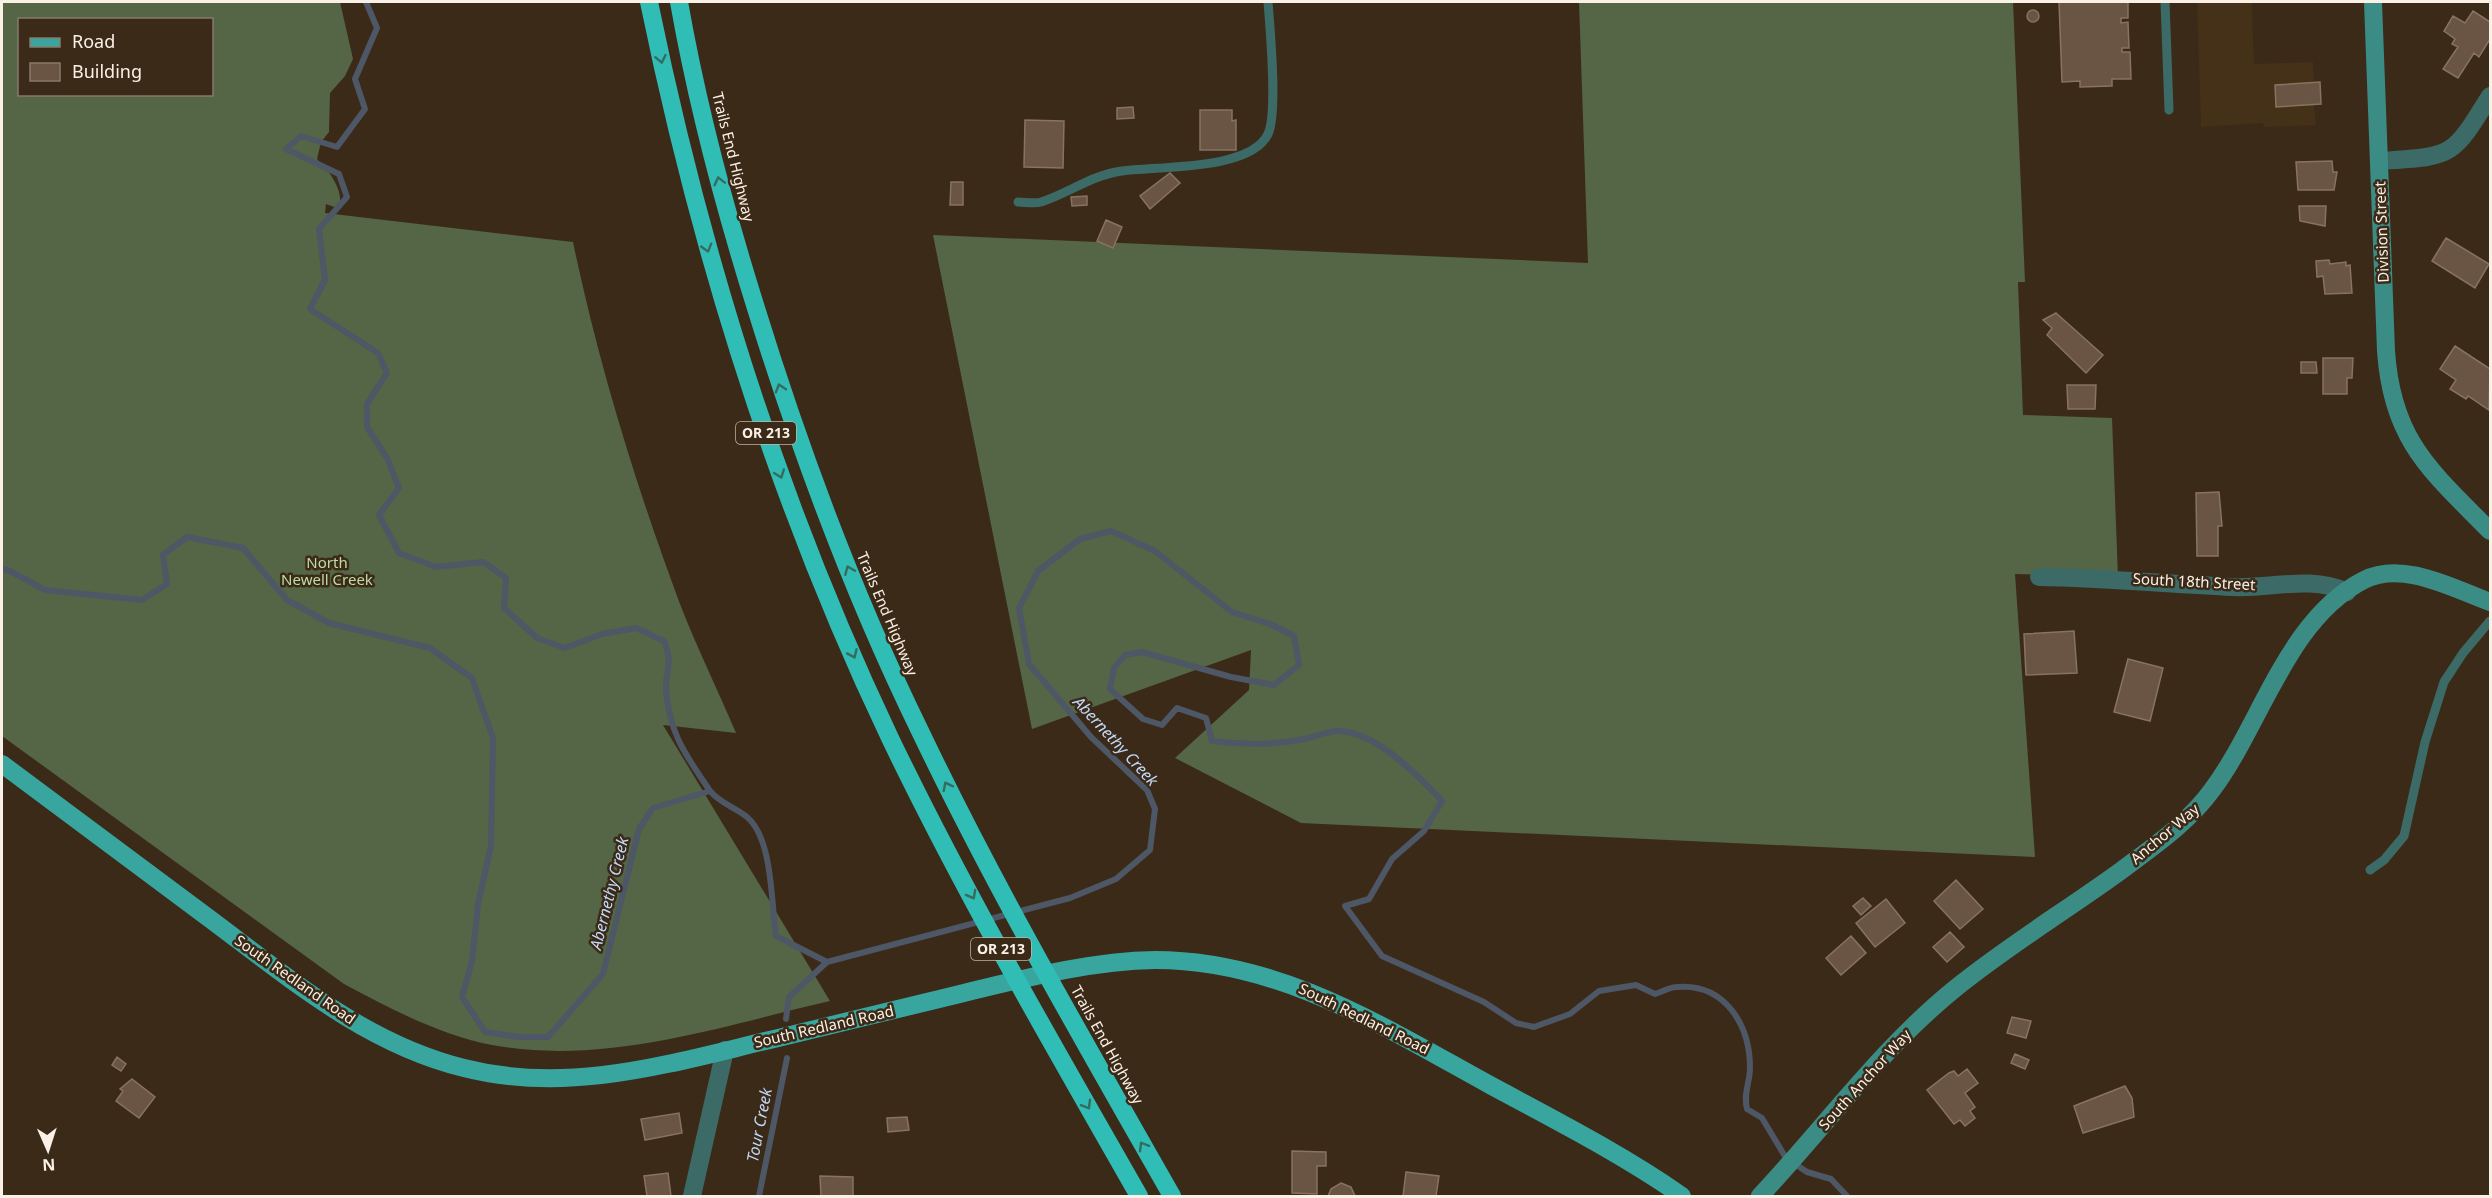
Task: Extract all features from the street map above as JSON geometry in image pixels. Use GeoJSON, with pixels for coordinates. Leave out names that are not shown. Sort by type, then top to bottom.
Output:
{"type":"FeatureCollection","features":[{"type":"Feature","properties":{"kind":"highway","name":"OR 213"},"geometry":{"type":"LineString","coordinates":[[650,2],[673,115],[696,207],[747,382],[795,515],[837,619],[890,736],[944,844],[1139,1197]]}},
{"type":"Feature","properties":{"kind":"highway","name":"Trails End Highway"},"geometry":{"type":"LineString","coordinates":[[679,2],[728,214],[779,384],[806,462],[875,634],[973,838],[1172,1197]]}},
{"type":"Feature","properties":{"kind":"main road","name":"South Redland Road"},"geometry":{"type":"LineString","coordinates":[[2,764],[328,1006],[408,1049],[465,1069],[528,1079],[600,1077],[659,1067],[1080,968],[1154,960],[1216,965],[1295,985],[1360,1014],[1594,1142],[1682,1197]]}},
{"type":"Feature","properties":{"kind":"street","name":"Division Street"},"geometry":{"type":"LineString","coordinates":[[2373,2],[2388,374],[2399,417],[2418,456],[2490,531]]}},
{"type":"Feature","properties":{"kind":"street"},"geometry":{"type":"LineString","coordinates":[[2380,161],[2430,158],[2451,151],[2464,138],[2490,96]]}},
{"type":"Feature","properties":{"kind":"street","name":"Anchor Way"},"geometry":{"type":"LineString","coordinates":[[1977,971],[2126,867],[2192,814],[2229,766],[2269,692],[2310,628],[2346,592],[2369,578],[2403,574],[2490,602]]}},
{"type":"Feature","properties":{"kind":"street","name":"South 18th Street"},"geometry":{"type":"LineString","coordinates":[[2039,577],[2119,578],[2234,587],[2313,582],[2329,584],[2346,592]]}},
{"type":"Feature","properties":{"kind":"street","name":"South Anchor Way"},"geometry":{"type":"LineString","coordinates":[[1760,1197],[1905,1033],[1977,971]]}},
{"type":"Feature","properties":{"kind":"street"},"geometry":{"type":"LineString","coordinates":[[692,1197],[725,1050]]}},
{"type":"Feature","properties":{"kind":"lane"},"geometry":{"type":"LineString","coordinates":[[1018,202],[1039,202],[1092,178],[1121,171],[1215,162],[1236,158],[1257,148],[1268,134],[1271,113],[1268,2]]}},
{"type":"Feature","properties":{"kind":"lane"},"geometry":{"type":"LineString","coordinates":[[2165,2],[2169,110]]}},
{"type":"Feature","properties":{"kind":"lane"},"geometry":{"type":"LineString","coordinates":[[2370,870],[2384,860],[2404,836],[2425,742],[2444,682],[2463,653],[2490,621]]}},
{"type":"Feature","properties":{"kind":"shaded area"},"geometry":{"type":"Polygon","coordinates":[[[2197,2],[2252,2],[2254,64],[2313,62],[2314,82],[2320,82],[2321,104],[2314,105],[2316,125],[2264,127],[2263,123],[2201,127],[2197,2]]]}},
{"type":"Feature","properties":{"kind":"green space","name":"North Newell Creek"},"geometry":{"type":"Polygon","coordinates":[[[2,2],[340,2],[353,59],[345,76],[330,93],[329,132],[321,142],[317,159],[331,176],[340,195],[340,209],[326,204],[325,213],[573,242],[594,334],[648,515],[687,620],[736,733],[663,725],[830,1001],[705,1031],[620,1047],[534,1050],[492,1045],[454,1035],[398,1012],[344,984],[2,736],[2,2]]]}},
{"type":"Feature","properties":{"kind":"green space"},"geometry":{"type":"Polygon","coordinates":[[[1579,2],[2013,2],[2025,282],[2018,282],[2023,415],[2112,418],[2118,577],[2015,574],[2035,857],[1301,823],[1175,758],[1249,690],[1251,650],[1032,729],[933,235],[1588,263],[1579,2]]]}},
{"type":"Feature","properties":{"kind":"building"},"geometry":{"type":"Polygon","coordinates":[[[2059,2],[2128,2],[2128,18],[2121,18],[2121,23],[2128,22],[2129,48],[2122,48],[2122,52],[2130,52],[2131,79],[2112,79],[2112,86],[2080,87],[2080,81],[2062,82],[2059,2]]]}},
{"type":"Feature","properties":{"kind":"building"},"geometry":{"type":"Polygon","coordinates":[[[2035,10],[2039,16],[2035,22],[2031,22],[2027,14],[2035,10]]]}},
{"type":"Feature","properties":{"kind":"building"},"geometry":{"type":"Polygon","coordinates":[[[2473,11],[2490,22],[2490,39],[2479,57],[2474,53],[2458,78],[2443,69],[2458,47],[2452,44],[2455,39],[2444,31],[2453,16],[2465,23],[2473,11]]]}},
{"type":"Feature","properties":{"kind":"building"},"geometry":{"type":"Polygon","coordinates":[[[2320,82],[2321,104],[2276,107],[2275,85],[2320,82]]]}},
{"type":"Feature","properties":{"kind":"building"},"geometry":{"type":"Polygon","coordinates":[[[1133,107],[1134,118],[1117,119],[1117,108],[1133,107]]]}},
{"type":"Feature","properties":{"kind":"building"},"geometry":{"type":"Polygon","coordinates":[[[1200,110],[1232,110],[1232,121],[1236,120],[1236,150],[1200,150],[1200,110]]]}},
{"type":"Feature","properties":{"kind":"building"},"geometry":{"type":"Polygon","coordinates":[[[1025,120],[1064,121],[1063,168],[1024,167],[1025,120]]]}},
{"type":"Feature","properties":{"kind":"building"},"geometry":{"type":"Polygon","coordinates":[[[2332,161],[2333,172],[2337,172],[2334,190],[2298,190],[2296,162],[2332,161]]]}},
{"type":"Feature","properties":{"kind":"building"},"geometry":{"type":"Polygon","coordinates":[[[1170,173],[1180,183],[1150,209],[1140,196],[1170,173]]]}},
{"type":"Feature","properties":{"kind":"building"},"geometry":{"type":"Polygon","coordinates":[[[951,182],[963,182],[963,205],[950,205],[951,182]]]}},
{"type":"Feature","properties":{"kind":"building"},"geometry":{"type":"Polygon","coordinates":[[[1087,196],[1087,205],[1072,206],[1071,197],[1087,196]]]}},
{"type":"Feature","properties":{"kind":"building"},"geometry":{"type":"Polygon","coordinates":[[[2299,206],[2326,206],[2325,226],[2300,221],[2299,206]]]}},
{"type":"Feature","properties":{"kind":"building"},"geometry":{"type":"Polygon","coordinates":[[[1106,220],[1122,227],[1113,248],[1097,241],[1106,220]]]}},
{"type":"Feature","properties":{"kind":"building"},"geometry":{"type":"Polygon","coordinates":[[[2446,238],[2489,264],[2475,288],[2432,261],[2446,238]]]}},
{"type":"Feature","properties":{"kind":"building"},"geometry":{"type":"Polygon","coordinates":[[[2329,260],[2330,264],[2346,262],[2346,266],[2350,265],[2352,293],[2325,294],[2323,276],[2317,277],[2316,261],[2329,260]]]}},
{"type":"Feature","properties":{"kind":"building"},"geometry":{"type":"Polygon","coordinates":[[[2056,313],[2103,355],[2086,373],[2047,335],[2052,328],[2043,320],[2056,313]]]}},
{"type":"Feature","properties":{"kind":"building"},"geometry":{"type":"Polygon","coordinates":[[[2455,346],[2490,369],[2489,410],[2468,396],[2466,399],[2450,389],[2456,380],[2440,369],[2455,346]]]}},
{"type":"Feature","properties":{"kind":"building"},"geometry":{"type":"Polygon","coordinates":[[[2323,358],[2353,358],[2352,378],[2347,378],[2347,394],[2323,394],[2323,358]]]}},
{"type":"Feature","properties":{"kind":"building"},"geometry":{"type":"Polygon","coordinates":[[[2301,362],[2316,362],[2317,373],[2301,373],[2301,362]]]}},
{"type":"Feature","properties":{"kind":"building"},"geometry":{"type":"Polygon","coordinates":[[[2067,385],[2096,385],[2095,409],[2068,409],[2067,385]]]}},
{"type":"Feature","properties":{"kind":"building"},"geometry":{"type":"Polygon","coordinates":[[[2219,492],[2222,526],[2218,526],[2218,556],[2197,556],[2196,493],[2219,492]]]}},
{"type":"Feature","properties":{"kind":"building"},"geometry":{"type":"Polygon","coordinates":[[[2074,631],[2077,673],[2026,675],[2024,634],[2074,631]]]}},
{"type":"Feature","properties":{"kind":"building"},"geometry":{"type":"Polygon","coordinates":[[[2128,659],[2163,668],[2150,721],[2114,712],[2128,659]]]}},
{"type":"Feature","properties":{"kind":"building"},"geometry":{"type":"Polygon","coordinates":[[[1956,880],[1983,909],[1960,929],[1934,901],[1956,880]]]}},
{"type":"Feature","properties":{"kind":"building"},"geometry":{"type":"Polygon","coordinates":[[[1863,898],[1871,906],[1861,915],[1853,906],[1863,898]]]}},
{"type":"Feature","properties":{"kind":"building"},"geometry":{"type":"Polygon","coordinates":[[[1886,899],[1905,923],[1875,947],[1856,923],[1886,899]]]}},
{"type":"Feature","properties":{"kind":"building"},"geometry":{"type":"Polygon","coordinates":[[[1950,932],[1964,947],[1947,962],[1933,947],[1950,932]]]}},
{"type":"Feature","properties":{"kind":"building"},"geometry":{"type":"Polygon","coordinates":[[[1851,936],[1866,953],[1841,975],[1826,958],[1851,936]]]}},
{"type":"Feature","properties":{"kind":"building"},"geometry":{"type":"Polygon","coordinates":[[[2012,1017],[2031,1021],[2026,1038],[2007,1033],[2012,1017]]]}},
{"type":"Feature","properties":{"kind":"building"},"geometry":{"type":"Polygon","coordinates":[[[2015,1054],[2029,1060],[2025,1069],[2011,1063],[2015,1054]]]}},
{"type":"Feature","properties":{"kind":"building"},"geometry":{"type":"Polygon","coordinates":[[[117,1057],[126,1064],[121,1071],[112,1065],[117,1057]]]}},
{"type":"Feature","properties":{"kind":"building"},"geometry":{"type":"Polygon","coordinates":[[[1967,1069],[1978,1083],[1965,1093],[1975,1107],[1970,1111],[1975,1118],[1965,1126],[1960,1120],[1954,1124],[1927,1090],[1949,1073],[1954,1071],[1958,1076],[1967,1069]]]}},
{"type":"Feature","properties":{"kind":"building"},"geometry":{"type":"Polygon","coordinates":[[[132,1079],[155,1097],[139,1118],[116,1101],[123,1091],[120,1089],[132,1079]]]}},
{"type":"Feature","properties":{"kind":"building"},"geometry":{"type":"Polygon","coordinates":[[[2125,1086],[2132,1098],[2134,1117],[2083,1133],[2074,1106],[2125,1086]]]}},
{"type":"Feature","properties":{"kind":"building"},"geometry":{"type":"Polygon","coordinates":[[[679,1113],[682,1133],[645,1140],[641,1119],[679,1113]]]}},
{"type":"Feature","properties":{"kind":"building"},"geometry":{"type":"Polygon","coordinates":[[[907,1117],[909,1130],[888,1132],[887,1118],[907,1117]]]}},
{"type":"Feature","properties":{"kind":"building"},"geometry":{"type":"Polygon","coordinates":[[[1292,1151],[1326,1152],[1326,1166],[1317,1166],[1317,1194],[1292,1193],[1292,1151]]]}},
{"type":"Feature","properties":{"kind":"building"},"geometry":{"type":"Polygon","coordinates":[[[1406,1172],[1439,1176],[1436,1196],[1403,1196],[1406,1172]]]}},
{"type":"Feature","properties":{"kind":"building"},"geometry":{"type":"Polygon","coordinates":[[[668,1173],[671,1196],[647,1196],[644,1176],[668,1173]]]}},
{"type":"Feature","properties":{"kind":"building"},"geometry":{"type":"Polygon","coordinates":[[[820,1176],[853,1177],[853,1196],[821,1196],[820,1176]]]}},
{"type":"Feature","properties":{"kind":"building"},"geometry":{"type":"Polygon","coordinates":[[[1341,1183],[1351,1187],[1355,1196],[1328,1196],[1331,1189],[1341,1183]]]}},
{"type":"Feature","properties":{"kind":"waterway"},"geometry":{"type":"LineString","coordinates":[[366,2],[377,28],[355,79],[365,109],[337,147],[301,136],[286,149],[339,174],[347,197],[319,229],[325,280],[310,309],[378,353],[387,373],[367,404],[367,427],[387,458],[399,488],[379,515],[399,553],[436,567],[483,562],[506,578],[504,608],[537,638],[565,648],[602,634],[636,628],[664,641],[669,662],[666,690],[671,720],[680,744],[710,791]]}},
{"type":"Feature","properties":{"kind":"waterway","name":"Abernethy Creek"},"geometry":{"type":"LineString","coordinates":[[2,569],[45,590],[142,600],[167,584],[163,555],[187,537],[243,548],[287,600],[329,623],[430,648],[472,678],[493,738],[491,846],[478,904],[472,961],[462,997],[485,1032],[518,1037],[548,1037],[603,974],[639,829],[653,808],[710,791],[747,817],[756,827],[766,856],[776,936],[827,962],[1070,898],[1116,879],[1150,850],[1155,809],[1147,790],[1091,737],[1029,664],[1019,608],[1038,571],[1080,539],[1111,531],[1155,551],[1232,612],[1270,624],[1294,636],[1299,665],[1274,685],[1231,677],[1142,652],[1125,655],[1114,668],[1110,689],[1143,719],[1162,725],[1177,708],[1206,718],[1212,741],[1235,743],[1281,742],[1336,731],[1350,732],[1365,737],[1394,756],[1442,801],[1424,831],[1392,859],[1369,899],[1345,906],[1382,956],[1484,1002],[1516,1023],[1534,1027],[1570,1014],[1599,991],[1636,985],[1655,994],[1677,987],[1709,992],[1732,1010],[1740,1022],[1745,1037],[1750,1068],[1746,1098],[1747,1109],[1762,1118],[1786,1158],[1807,1172],[1831,1179],[1847,1196]]}},
{"type":"Feature","properties":{"kind":"waterway","name":"Tour Creek"},"geometry":{"type":"LineString","coordinates":[[786,1019],[789,997],[827,962]]}},
{"type":"Feature","properties":{"kind":"waterway","name":"Tour Creek"},"geometry":{"type":"LineString","coordinates":[[759,1196],[787,1058]]}}]}
